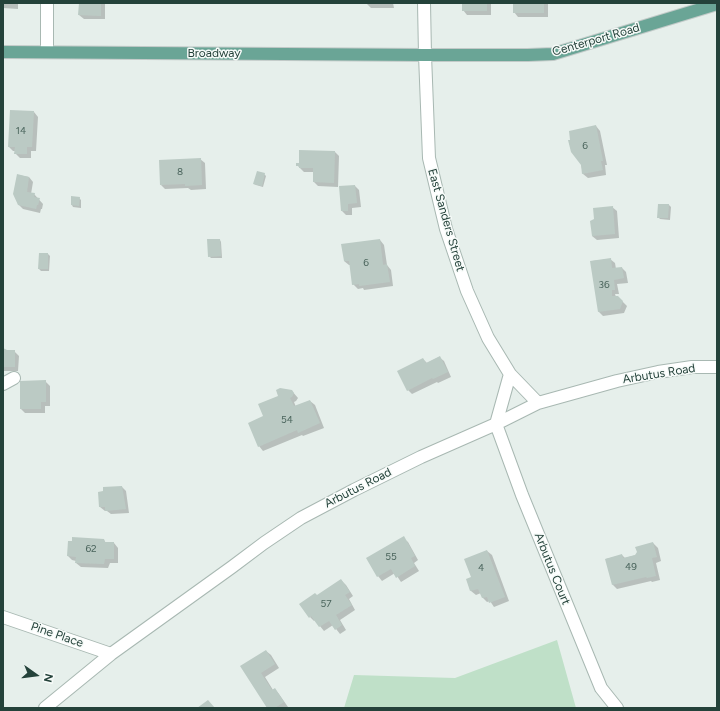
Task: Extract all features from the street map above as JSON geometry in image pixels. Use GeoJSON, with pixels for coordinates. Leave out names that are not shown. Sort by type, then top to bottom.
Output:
{"type":"FeatureCollection","features":[{"type":"Feature","properties":{"kind":"main road","name":"Centerport Road"},"geometry":{"type":"LineString","coordinates":[[424,55],[553,54],[717,4]]}},
{"type":"Feature","properties":{"kind":"main road","name":"Broadway"},"geometry":{"type":"LineString","coordinates":[[3,52],[424,55]]}},
{"type":"Feature","properties":{"kind":"street"},"geometry":{"type":"LineString","coordinates":[[47,3],[47,52]]}},
{"type":"Feature","properties":{"kind":"street","name":"East Sanders Street"},"geometry":{"type":"LineString","coordinates":[[424,3],[424,55],[429,158],[446,228],[467,291],[488,338],[510,374],[538,403]]}},
{"type":"Feature","properties":{"kind":"street","name":"Arbutus Road"},"geometry":{"type":"LineString","coordinates":[[45,708],[111,654],[264,543],[301,518],[354,490],[538,403],[618,381],[658,372],[692,367],[717,367]]}},
{"type":"Feature","properties":{"kind":"street"},"geometry":{"type":"LineString","coordinates":[[496,424],[510,374]]}},
{"type":"Feature","properties":{"kind":"street"},"geometry":{"type":"LineString","coordinates":[[3,384],[14,378]]}},
{"type":"Feature","properties":{"kind":"street","name":"Arbutus Court"},"geometry":{"type":"LineString","coordinates":[[496,424],[522,494],[601,688],[617,708]]}},
{"type":"Feature","properties":{"kind":"street","name":"Pine Place"},"geometry":{"type":"LineString","coordinates":[[3,617],[111,654]]}},
{"type":"Feature","properties":{"kind":"green space"},"geometry":{"type":"Polygon","coordinates":[[[557,640],[576,708],[344,708],[354,675],[455,678],[557,640]]]}},
{"type":"Feature","properties":{"kind":"building"},"geometry":{"type":"Polygon","coordinates":[[[79,3],[101,3],[101,16],[78,15],[79,3]]]}},
{"type":"Feature","properties":{"kind":"building"},"geometry":{"type":"Polygon","coordinates":[[[462,3],[487,3],[487,11],[462,11],[462,3]]]}},
{"type":"Feature","properties":{"kind":"building"},"geometry":{"type":"Polygon","coordinates":[[[513,3],[544,3],[544,13],[513,13],[513,3]]]}},
{"type":"Feature","properties":{"kind":"building"},"geometry":{"type":"Polygon","coordinates":[[[10,110],[34,111],[32,147],[27,147],[27,154],[14,154],[15,147],[8,147],[10,110]]]}},
{"type":"Feature","properties":{"kind":"building"},"geometry":{"type":"Polygon","coordinates":[[[596,125],[603,161],[601,161],[603,170],[582,174],[581,165],[571,152],[568,140],[570,140],[569,131],[596,125]]]}},
{"type":"Feature","properties":{"kind":"building"},"geometry":{"type":"Polygon","coordinates":[[[299,150],[335,151],[334,183],[313,182],[313,168],[299,168],[299,166],[296,166],[296,163],[299,163],[299,150]]]}},
{"type":"Feature","properties":{"kind":"building"},"geometry":{"type":"Polygon","coordinates":[[[201,158],[202,185],[160,185],[159,160],[201,158]]]}},
{"type":"Feature","properties":{"kind":"building"},"geometry":{"type":"Polygon","coordinates":[[[257,171],[265,173],[262,186],[253,184],[257,171]]]}},
{"type":"Feature","properties":{"kind":"building"},"geometry":{"type":"Polygon","coordinates":[[[17,174],[29,177],[27,192],[35,193],[34,197],[40,198],[36,209],[18,205],[13,194],[17,174]]]}},
{"type":"Feature","properties":{"kind":"building"},"geometry":{"type":"Polygon","coordinates":[[[355,185],[357,203],[348,204],[348,211],[341,211],[339,186],[355,185]]]}},
{"type":"Feature","properties":{"kind":"building"},"geometry":{"type":"Polygon","coordinates":[[[71,196],[80,197],[79,206],[71,205],[71,196]]]}},
{"type":"Feature","properties":{"kind":"building"},"geometry":{"type":"Polygon","coordinates":[[[658,204],[669,204],[668,218],[657,218],[658,204]]]}},
{"type":"Feature","properties":{"kind":"building"},"geometry":{"type":"Polygon","coordinates":[[[613,206],[615,234],[592,236],[590,221],[594,219],[593,208],[613,206]]]}},
{"type":"Feature","properties":{"kind":"building"},"geometry":{"type":"Polygon","coordinates":[[[207,239],[220,239],[221,256],[208,257],[207,239]]]}},
{"type":"Feature","properties":{"kind":"building"},"geometry":{"type":"Polygon","coordinates":[[[380,239],[383,265],[387,264],[390,282],[359,286],[359,284],[352,285],[349,261],[344,261],[341,244],[380,239]]]}},
{"type":"Feature","properties":{"kind":"building"},"geometry":{"type":"Polygon","coordinates":[[[39,253],[48,253],[48,269],[38,269],[39,253]]]}},
{"type":"Feature","properties":{"kind":"building"},"geometry":{"type":"Polygon","coordinates":[[[611,258],[612,268],[622,267],[624,278],[614,280],[615,290],[612,290],[612,296],[618,296],[623,301],[620,309],[598,312],[590,261],[611,258]]]}},
{"type":"Feature","properties":{"kind":"building"},"geometry":{"type":"Polygon","coordinates":[[[3,348],[7,350],[15,350],[15,367],[3,367],[3,348]]]}},
{"type":"Feature","properties":{"kind":"building"},"geometry":{"type":"Polygon","coordinates":[[[440,356],[448,372],[433,379],[432,378],[407,391],[397,371],[423,358],[426,363],[440,356]]]}},
{"type":"Feature","properties":{"kind":"building"},"geometry":{"type":"Polygon","coordinates":[[[46,380],[46,402],[41,402],[41,409],[20,409],[20,381],[46,380]]]}},
{"type":"Feature","properties":{"kind":"building"},"geometry":{"type":"Polygon","coordinates":[[[280,388],[292,390],[294,393],[290,398],[294,406],[310,400],[320,423],[298,433],[297,430],[258,447],[248,423],[263,416],[258,404],[278,396],[276,390],[280,388]]]}},
{"type":"Feature","properties":{"kind":"building"},"geometry":{"type":"Polygon","coordinates":[[[122,486],[126,509],[105,511],[105,507],[99,507],[98,492],[103,491],[103,487],[122,486]]]}},
{"type":"Feature","properties":{"kind":"building"},"geometry":{"type":"Polygon","coordinates":[[[404,536],[415,556],[411,558],[415,566],[396,578],[391,569],[377,577],[366,558],[404,536]]]}},
{"type":"Feature","properties":{"kind":"building"},"geometry":{"type":"Polygon","coordinates":[[[72,537],[104,539],[105,542],[114,542],[114,559],[105,559],[104,564],[75,563],[76,557],[67,556],[68,541],[72,541],[72,537]]]}},
{"type":"Feature","properties":{"kind":"building"},"geometry":{"type":"Polygon","coordinates":[[[653,542],[657,557],[652,558],[656,576],[612,585],[605,559],[622,554],[623,558],[635,555],[637,552],[635,547],[653,542]]]}},
{"type":"Feature","properties":{"kind":"building"},"geometry":{"type":"Polygon","coordinates":[[[487,550],[505,597],[489,603],[487,597],[482,598],[478,589],[470,591],[466,579],[471,577],[464,559],[487,550]]]}},
{"type":"Feature","properties":{"kind":"building"},"geometry":{"type":"Polygon","coordinates":[[[341,579],[350,592],[345,595],[352,605],[336,615],[342,625],[335,630],[329,621],[319,627],[311,616],[309,618],[299,604],[315,593],[317,595],[341,579]]]}},
{"type":"Feature","properties":{"kind":"building"},"geometry":{"type":"Polygon","coordinates":[[[266,650],[275,664],[261,673],[272,690],[275,688],[284,702],[275,708],[267,708],[240,666],[266,650]]]}},
{"type":"Feature","properties":{"kind":"building"},"geometry":{"type":"Polygon","coordinates":[[[208,700],[215,708],[197,708],[208,700]]]}}]}
